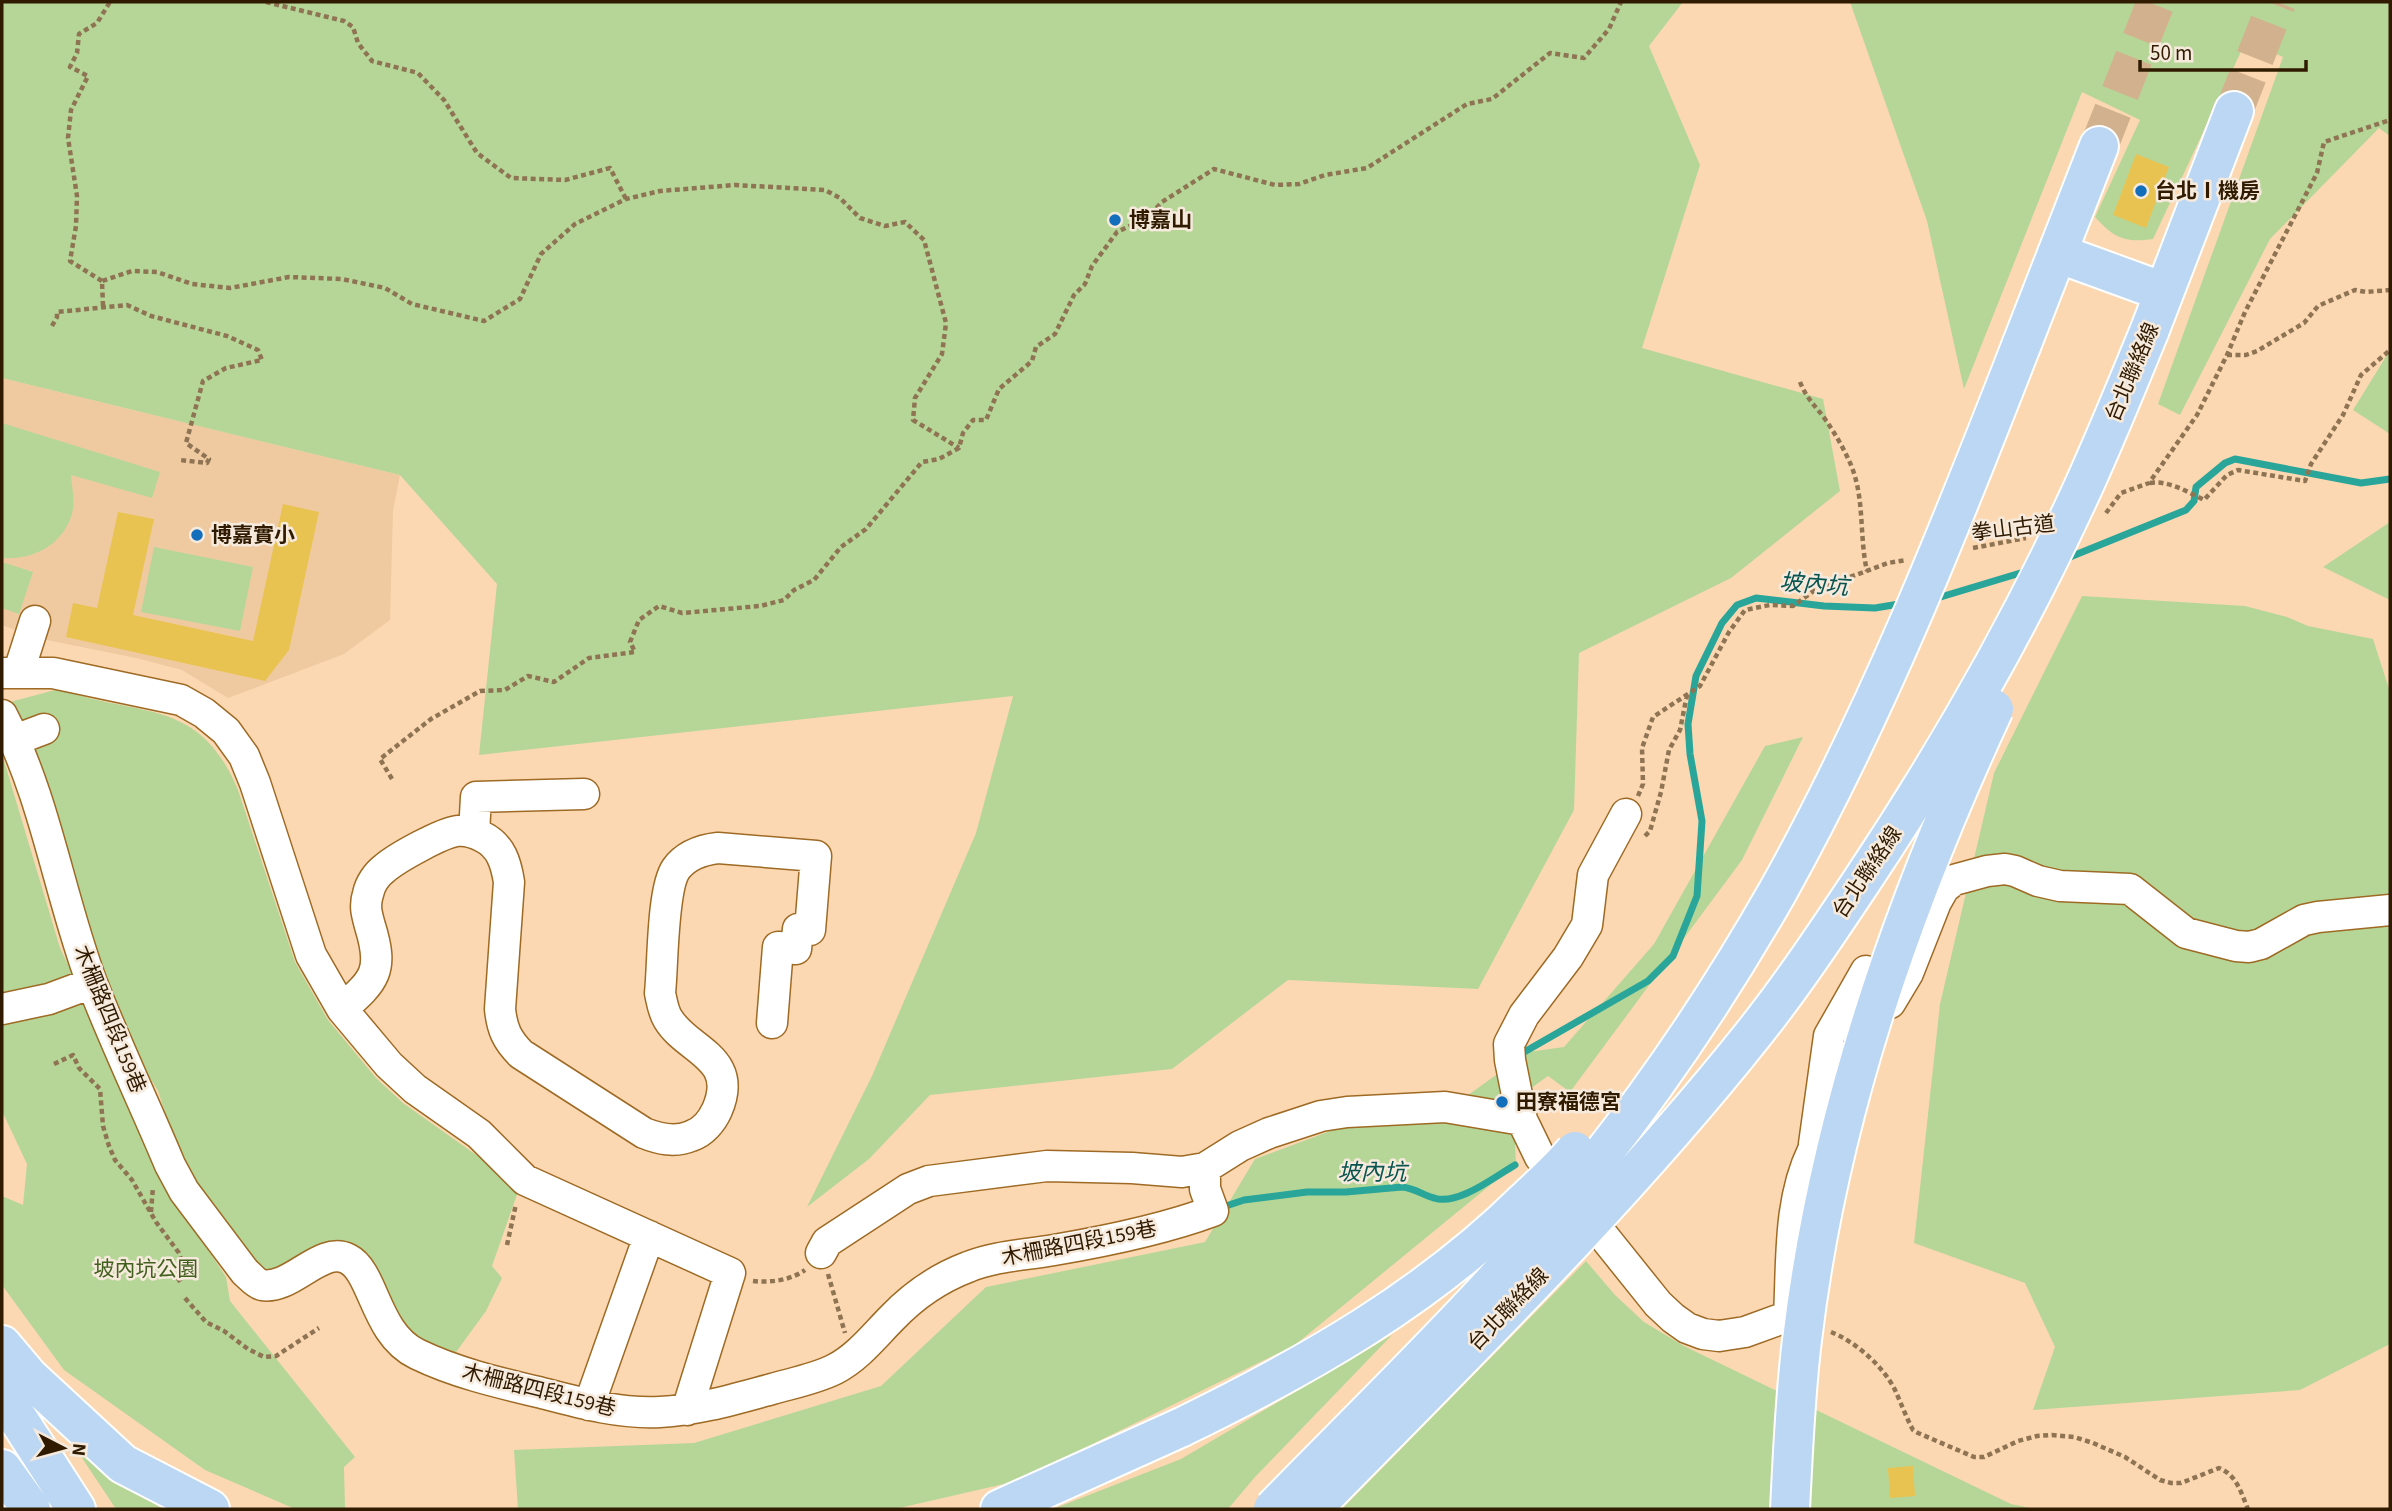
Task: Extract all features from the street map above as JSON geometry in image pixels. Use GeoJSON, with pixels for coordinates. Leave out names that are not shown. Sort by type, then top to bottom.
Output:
{"type":"FeatureCollection","features":[{"type":"Feature","properties":{"kind":"highway","name":"台北聯絡線"},"geometry":{"type":"LineString","coordinates":[[1312,1509],[1606,1208],[1690,1112],[1757,1029],[1831,927],[1899,825],[1963,721],[2025,608],[2075,505],[2149,332],[2234,111]]}},
{"type":"Feature","properties":{"kind":"highway","name":"台北聯絡線"},"geometry":{"type":"LineString","coordinates":[[1273,1509],[1447,1331],[1519,1253],[1593,1166],[1725,980],[1778,891],[1821,809],[1892,660],[1956,511],[2099,146]]}},
{"type":"Feature","properties":{"kind":"highway"},"geometry":{"type":"LineString","coordinates":[[2057,253],[2164,292]]}},
{"type":"Feature","properties":{"kind":"highway"},"geometry":{"type":"LineString","coordinates":[[1790,1509],[1802,1340],[1826,1194],[1856,1074],[1887,967],[1976,747],[2087,508],[2149,332]]}},
{"type":"Feature","properties":{"kind":"highway"},"geometry":{"type":"LineString","coordinates":[[1000,1509],[1260,1389],[1339,1344],[1418,1292],[1496,1230],[1567,1160],[1638,1075],[1722,963],[1821,809]]}},
{"type":"Feature","properties":{"kind":"highway"},"geometry":{"type":"LineString","coordinates":[[2,1345],[29,1377],[123,1464],[210,1509]]}},
{"type":"Feature","properties":{"kind":"highway"},"geometry":{"type":"LineString","coordinates":[[2,1394],[76,1509]]}},
{"type":"Feature","properties":{"kind":"highway"},"geometry":{"type":"LineString","coordinates":[[2,1469],[31,1509]]}},
{"type":"Feature","properties":{"kind":"street"},"geometry":{"type":"LineString","coordinates":[[35,621],[10,672],[53,673],[181,700],[204,713],[226,731],[244,756],[255,783],[311,955],[342,1009],[389,1065],[415,1089],[479,1134],[525,1180],[730,1273],[687,1410]]}},
{"type":"Feature","properties":{"kind":"street"},"geometry":{"type":"LineString","coordinates":[[8,728],[44,730]]}},
{"type":"Feature","properties":{"kind":"street","name":"木柵路四段159巷"},"geometry":{"type":"LineString","coordinates":[[8,728],[29,776],[92,983],[180,1182],[245,1272],[262,1285],[271,1284],[286,1280],[324,1258],[335,1256],[348,1259],[358,1268],[390,1331],[403,1346],[477,1376],[589,1405],[657,1412],[687,1410],[726,1402],[814,1377],[835,1369],[852,1358],[932,1283],[969,1266],[1116,1238],[1184,1222],[1213,1210],[1205,1189],[1205,1168]]}},
{"type":"Feature","properties":{"kind":"street"},"geometry":{"type":"LineString","coordinates":[[474,833],[476,797],[584,794]]}},
{"type":"Feature","properties":{"kind":"street"},"geometry":{"type":"LineString","coordinates":[[1626,814],[1592,875],[1587,925],[1568,957],[1524,1015],[1509,1044],[1510,1060],[1522,1120],[1540,1157],[1658,1304],[1687,1328],[1703,1334],[1719,1336],[1745,1332],[1789,1316],[1794,1216],[1804,1174],[1814,1148],[1842,1107],[1861,1043],[1902,985],[1936,902],[1944,888],[1954,880],[2005,869],[2049,885],[2130,889],[2186,933],[2207,940],[2249,947],[2262,944],[2304,920],[2318,916],[2390,910]]}},
{"type":"Feature","properties":{"kind":"street"},"geometry":{"type":"LineString","coordinates":[[342,1009],[368,986],[376,970],[376,943],[366,911],[367,895],[374,879],[386,867],[445,833],[460,831],[487,839],[499,850],[506,863],[509,881],[500,1009],[502,1028],[510,1043],[521,1054],[644,1133],[659,1139],[691,1137],[709,1123],[721,1101],[722,1084],[717,1067],[668,1020],[662,1006],[660,993],[668,888],[674,871],[686,858],[702,850],[718,848],[816,856],[810,930],[798,929],[796,948],[778,947],[772,1023]]}},
{"type":"Feature","properties":{"kind":"street"},"geometry":{"type":"LineString","coordinates":[[1814,1148],[1829,1036],[1866,971]]}},
{"type":"Feature","properties":{"kind":"street"},"geometry":{"type":"LineString","coordinates":[[2,1010],[49,999],[92,983]]}},
{"type":"Feature","properties":{"kind":"street"},"geometry":{"type":"LineString","coordinates":[[821,1253],[827,1242],[908,1189],[929,1181],[1048,1166],[1182,1172],[1205,1168],[1240,1146],[1269,1133],[1321,1116],[1348,1112],[1444,1107],[1522,1120]]}},
{"type":"Feature","properties":{"kind":"street"},"geometry":{"type":"LineString","coordinates":[[589,1405],[649,1236]]}},
{"type":"Feature","properties":{"kind":"path"},"geometry":{"type":"LineString","coordinates":[[102,281],[70,261],[76,226],[77,196],[68,138],[71,110],[88,76],[71,67],[78,53],[79,34],[97,23],[110,2]]}},
{"type":"Feature","properties":{"kind":"path"},"geometry":{"type":"LineString","coordinates":[[266,2],[344,21],[353,27],[358,44],[372,61],[418,73],[444,100],[477,153],[511,178],[565,180],[610,168],[626,200]]}},
{"type":"Feature","properties":{"kind":"path"},"geometry":{"type":"LineString","coordinates":[[392,779],[380,759],[431,719],[480,691],[505,690],[528,677],[554,682],[589,658],[635,652],[630,642],[639,620],[659,606],[681,613],[760,606],[783,600],[794,590],[814,580],[841,547],[866,528],[922,462],[939,459],[959,448],[963,433],[973,421],[986,420],[999,389],[1032,362],[1036,347],[1055,334],[1073,295],[1085,284],[1092,266],[1117,232],[1147,218],[1162,202],[1214,169],[1275,185],[1299,184],[1325,175],[1367,168],[1467,104],[1492,99],[1550,53],[1584,58],[1609,29],[1621,2]]}},
{"type":"Feature","properties":{"kind":"path"},"geometry":{"type":"LineString","coordinates":[[2149,483],[2197,415],[2245,312],[2317,173],[2323,142],[2390,120]]}},
{"type":"Feature","properties":{"kind":"path"},"geometry":{"type":"LineString","coordinates":[[102,281],[132,271],[157,272],[192,284],[230,288],[289,277],[342,279],[385,288],[412,304],[484,321],[520,299],[541,254],[575,224],[626,200],[660,191],[735,185],[825,190],[839,198],[860,218],[886,226],[905,222],[924,240],[946,323],[942,354],[915,398],[913,420],[959,448]]}},
{"type":"Feature","properties":{"kind":"path"},"geometry":{"type":"LineString","coordinates":[[102,281],[103,306]]}},
{"type":"Feature","properties":{"kind":"path"},"geometry":{"type":"LineString","coordinates":[[2227,355],[2246,355],[2257,351],[2304,323],[2318,306],[2355,290],[2390,290]]}},
{"type":"Feature","properties":{"kind":"path"},"geometry":{"type":"LineString","coordinates":[[52,326],[57,312],[103,306],[132,307],[151,317],[227,336],[258,350],[262,360],[226,368],[203,381],[186,443],[209,459],[207,463],[180,460]]}},
{"type":"Feature","properties":{"kind":"path"},"geometry":{"type":"LineString","coordinates":[[2105,515],[2121,493],[2149,483],[2158,482],[2204,500],[2227,475],[2238,470],[2305,481],[2311,464],[2343,415],[2361,375],[2390,350]]}},
{"type":"Feature","properties":{"kind":"path"},"geometry":{"type":"LineString","coordinates":[[1800,382],[1807,399],[1827,421],[1852,468],[1860,497],[1863,553],[1867,571]]}},
{"type":"Feature","properties":{"kind":"path","name":"拳山古道"},"geometry":{"type":"LineString","coordinates":[[1965,549],[2029,537]]}},
{"type":"Feature","properties":{"kind":"path"},"geometry":{"type":"LineString","coordinates":[[1626,814],[1643,784],[1642,748],[1653,717],[1700,686],[1729,632],[1745,610],[1770,605],[1793,606],[1815,590],[1888,563],[1914,558]]}},
{"type":"Feature","properties":{"kind":"path"},"geometry":{"type":"LineString","coordinates":[[54,1064],[73,1055],[79,1068],[100,1089],[103,1126],[116,1160],[179,1253],[186,1275],[175,1283]]}},
{"type":"Feature","properties":{"kind":"path"},"geometry":{"type":"LineString","coordinates":[[507,1245],[513,1212],[525,1180]]}},
{"type":"Feature","properties":{"kind":"path"},"geometry":{"type":"LineString","coordinates":[[730,1273],[748,1281],[775,1281],[799,1274],[821,1253]]}},
{"type":"Feature","properties":{"kind":"path"},"geometry":{"type":"LineString","coordinates":[[821,1253],[852,1358]]}},
{"type":"Feature","properties":{"kind":"path"},"geometry":{"type":"LineString","coordinates":[[185,1298],[206,1322],[264,1357],[276,1356],[319,1328]]}},
{"type":"Feature","properties":{"kind":"path"},"geometry":{"type":"LineString","coordinates":[[1789,1316],[1838,1335],[1856,1347],[1880,1368],[1894,1387],[1913,1430],[1974,1457],[1984,1458],[2018,1441],[2037,1436],[2074,1437],[2125,1457],[2160,1480],[2171,1483],[2181,1483],[2212,1469],[2227,1471],[2234,1478],[2248,1509]]}},
{"type":"Feature","properties":{"kind":"shaded area","name":"博嘉實小"},"geometry":{"type":"Polygon","coordinates":[[[2,378],[400,475],[393,511],[390,620],[344,654],[228,698],[182,670],[37,638],[2,625],[2,378]]]}},
{"type":"Feature","properties":{"kind":"green space"},"geometry":{"type":"Polygon","coordinates":[[[2,2],[1683,2],[1649,46],[1700,165],[1642,348],[1823,399],[1840,491],[1731,578],[1579,653],[1574,810],[1478,989],[1288,980],[1172,1069],[930,1095],[869,1159],[807,1207],[872,1076],[976,833],[1013,696],[479,755],[497,584],[400,475],[2,378],[2,2]]]}},
{"type":"Feature","properties":{"kind":"green space"},"geometry":{"type":"Polygon","coordinates":[[[1850,2],[2390,2],[2390,136],[2379,128],[2270,239],[2180,415],[2158,404],[2283,57],[2246,41],[2153,239],[2135,240],[2121,237],[2108,230],[2095,217],[2140,120],[2082,92],[1964,389],[1927,221],[1850,2]]]}},
{"type":"Feature","properties":{"kind":"green space"},"geometry":{"type":"Polygon","coordinates":[[[2390,350],[2390,434],[2353,410],[2390,350]]]}},
{"type":"Feature","properties":{"kind":"green space"},"geometry":{"type":"Polygon","coordinates":[[[2,423],[160,472],[152,498],[71,475],[73,509],[61,535],[54,543],[35,553],[2,558],[2,423]]]}},
{"type":"Feature","properties":{"kind":"green space"},"geometry":{"type":"Polygon","coordinates":[[[2390,522],[2390,600],[2323,567],[2390,522]]]}},
{"type":"Feature","properties":{"kind":"green space"},"geometry":{"type":"Polygon","coordinates":[[[154,547],[253,567],[240,631],[141,612],[154,547]]]}},
{"type":"Feature","properties":{"kind":"green space"},"geometry":{"type":"Polygon","coordinates":[[[2,562],[33,572],[19,614],[2,608],[2,562]]]}},
{"type":"Feature","properties":{"kind":"green space"},"geometry":{"type":"Polygon","coordinates":[[[2082,596],[2245,606],[2287,617],[2308,626],[2373,639],[2390,692],[2390,1344],[2300,1390],[2033,1410],[2055,1347],[2025,1283],[1914,1243],[1940,1004],[1994,773],[2082,596]]]}},
{"type":"Feature","properties":{"kind":"green space"},"geometry":{"type":"Polygon","coordinates":[[[59,689],[164,715],[185,724],[205,739],[222,760],[238,790],[295,962],[328,1020],[376,1078],[403,1103],[520,1186],[492,1266],[502,1278],[486,1311],[451,1359],[417,1340],[393,1318],[366,1260],[274,1275],[260,1271],[184,1170],[158,1091],[129,1044],[102,976],[32,751],[30,723],[19,720],[6,703],[59,689]]]}},
{"type":"Feature","properties":{"kind":"green space"},"geometry":{"type":"Polygon","coordinates":[[[1803,737],[1742,860],[1570,1092],[1548,1076],[1513,1101],[1516,1164],[1295,1345],[1017,1481],[895,1509],[518,1509],[514,1450],[694,1443],[881,1386],[986,1287],[1205,1242],[1255,1159],[1341,1127],[1450,1108],[1528,1052],[1564,1047],[1654,944],[1765,746],[1803,737]]]}},
{"type":"Feature","properties":{"kind":"green space","name":"坡內坑公園"},"geometry":{"type":"Polygon","coordinates":[[[2,754],[60,948],[83,995],[160,1176],[226,1277],[230,1301],[355,1457],[344,1467],[345,1508],[348,1509],[295,1509],[205,1470],[64,1370],[2,1285],[2,1196],[23,1205],[27,1164],[2,1111],[2,754]]]}},
{"type":"Feature","properties":{"kind":"green space"},"geometry":{"type":"Polygon","coordinates":[[[1586,1261],[1615,1295],[1644,1322],[1684,1346],[2011,1504],[2035,1509],[1342,1509],[1586,1261]]]}},
{"type":"Feature","properties":{"kind":"green space"},"geometry":{"type":"Polygon","coordinates":[[[1392,1335],[1255,1477],[1228,1509],[1053,1509],[1181,1459],[1392,1335]]]}},
{"type":"Feature","properties":{"kind":"green space"},"geometry":{"type":"Polygon","coordinates":[[[70,1440],[156,1505],[164,1509],[116,1509],[70,1440]]]}},
{"type":"Feature","properties":{"kind":"building","name":"台北Ⅰ機房"},"geometry":{"type":"Polygon","coordinates":[[[2136,154],[2169,167],[2146,228],[2113,215],[2136,154]]]}},
{"type":"Feature","properties":{"kind":"building"},"geometry":{"type":"Polygon","coordinates":[[[283,504],[319,512],[289,650],[265,681],[66,637],[73,603],[97,608],[118,512],[154,519],[133,615],[253,641],[283,504]]]}},
{"type":"Feature","properties":{"kind":"building"},"geometry":{"type":"Polygon","coordinates":[[[1913,1466],[1915,1496],[1890,1498],[1888,1468],[1913,1466]]]}},
{"type":"Feature","properties":{"kind":"waterway","name":"坡內坑"},"geometry":{"type":"LineString","coordinates":[[2065,559],[2186,510],[2194,501],[2196,487],[2225,463],[2235,459],[2361,483],[2390,479]]}},
{"type":"Feature","properties":{"kind":"waterway","name":"坡內坑"},"geometry":{"type":"LineString","coordinates":[[1934,599],[2027,571]]}},
{"type":"Feature","properties":{"kind":"waterway","name":"坡內坑"},"geometry":{"type":"LineString","coordinates":[[1526,1051],[1648,981],[1673,956],[1697,896],[1702,821],[1690,754],[1688,724],[1696,676],[1722,623],[1737,605],[1756,598],[1824,606],[1875,608],[1905,603]]}},
{"type":"Feature","properties":{"kind":"waterway","name":"坡內坑"},"geometry":{"type":"LineString","coordinates":[[1220,1208],[1244,1200],[1307,1192],[1402,1187],[1434,1198],[1454,1198],[1476,1189],[1515,1165]]}},
{"type":"Feature","properties":{"kind":"tunnel"},"geometry":{"type":"LineString","coordinates":[[2099,146],[2156,2]]}},
{"type":"Feature","properties":{"kind":"tunnel"},"geometry":{"type":"LineString","coordinates":[[2234,111],[2277,2]]}},
{"type":"Feature","properties":{"kind":"place","name":"台北Ⅰ機房"},"geometry":{"type":"Point","coordinates":[2141,191]}},
{"type":"Feature","properties":{"kind":"place","name":"博嘉山"},"geometry":{"type":"Point","coordinates":[1115,220]}},
{"type":"Feature","properties":{"kind":"place","name":"博嘉實小"},"geometry":{"type":"Point","coordinates":[197,535]}},
{"type":"Feature","properties":{"kind":"place","name":"田寮福德宮"},"geometry":{"type":"Point","coordinates":[1502,1102]}}]}
